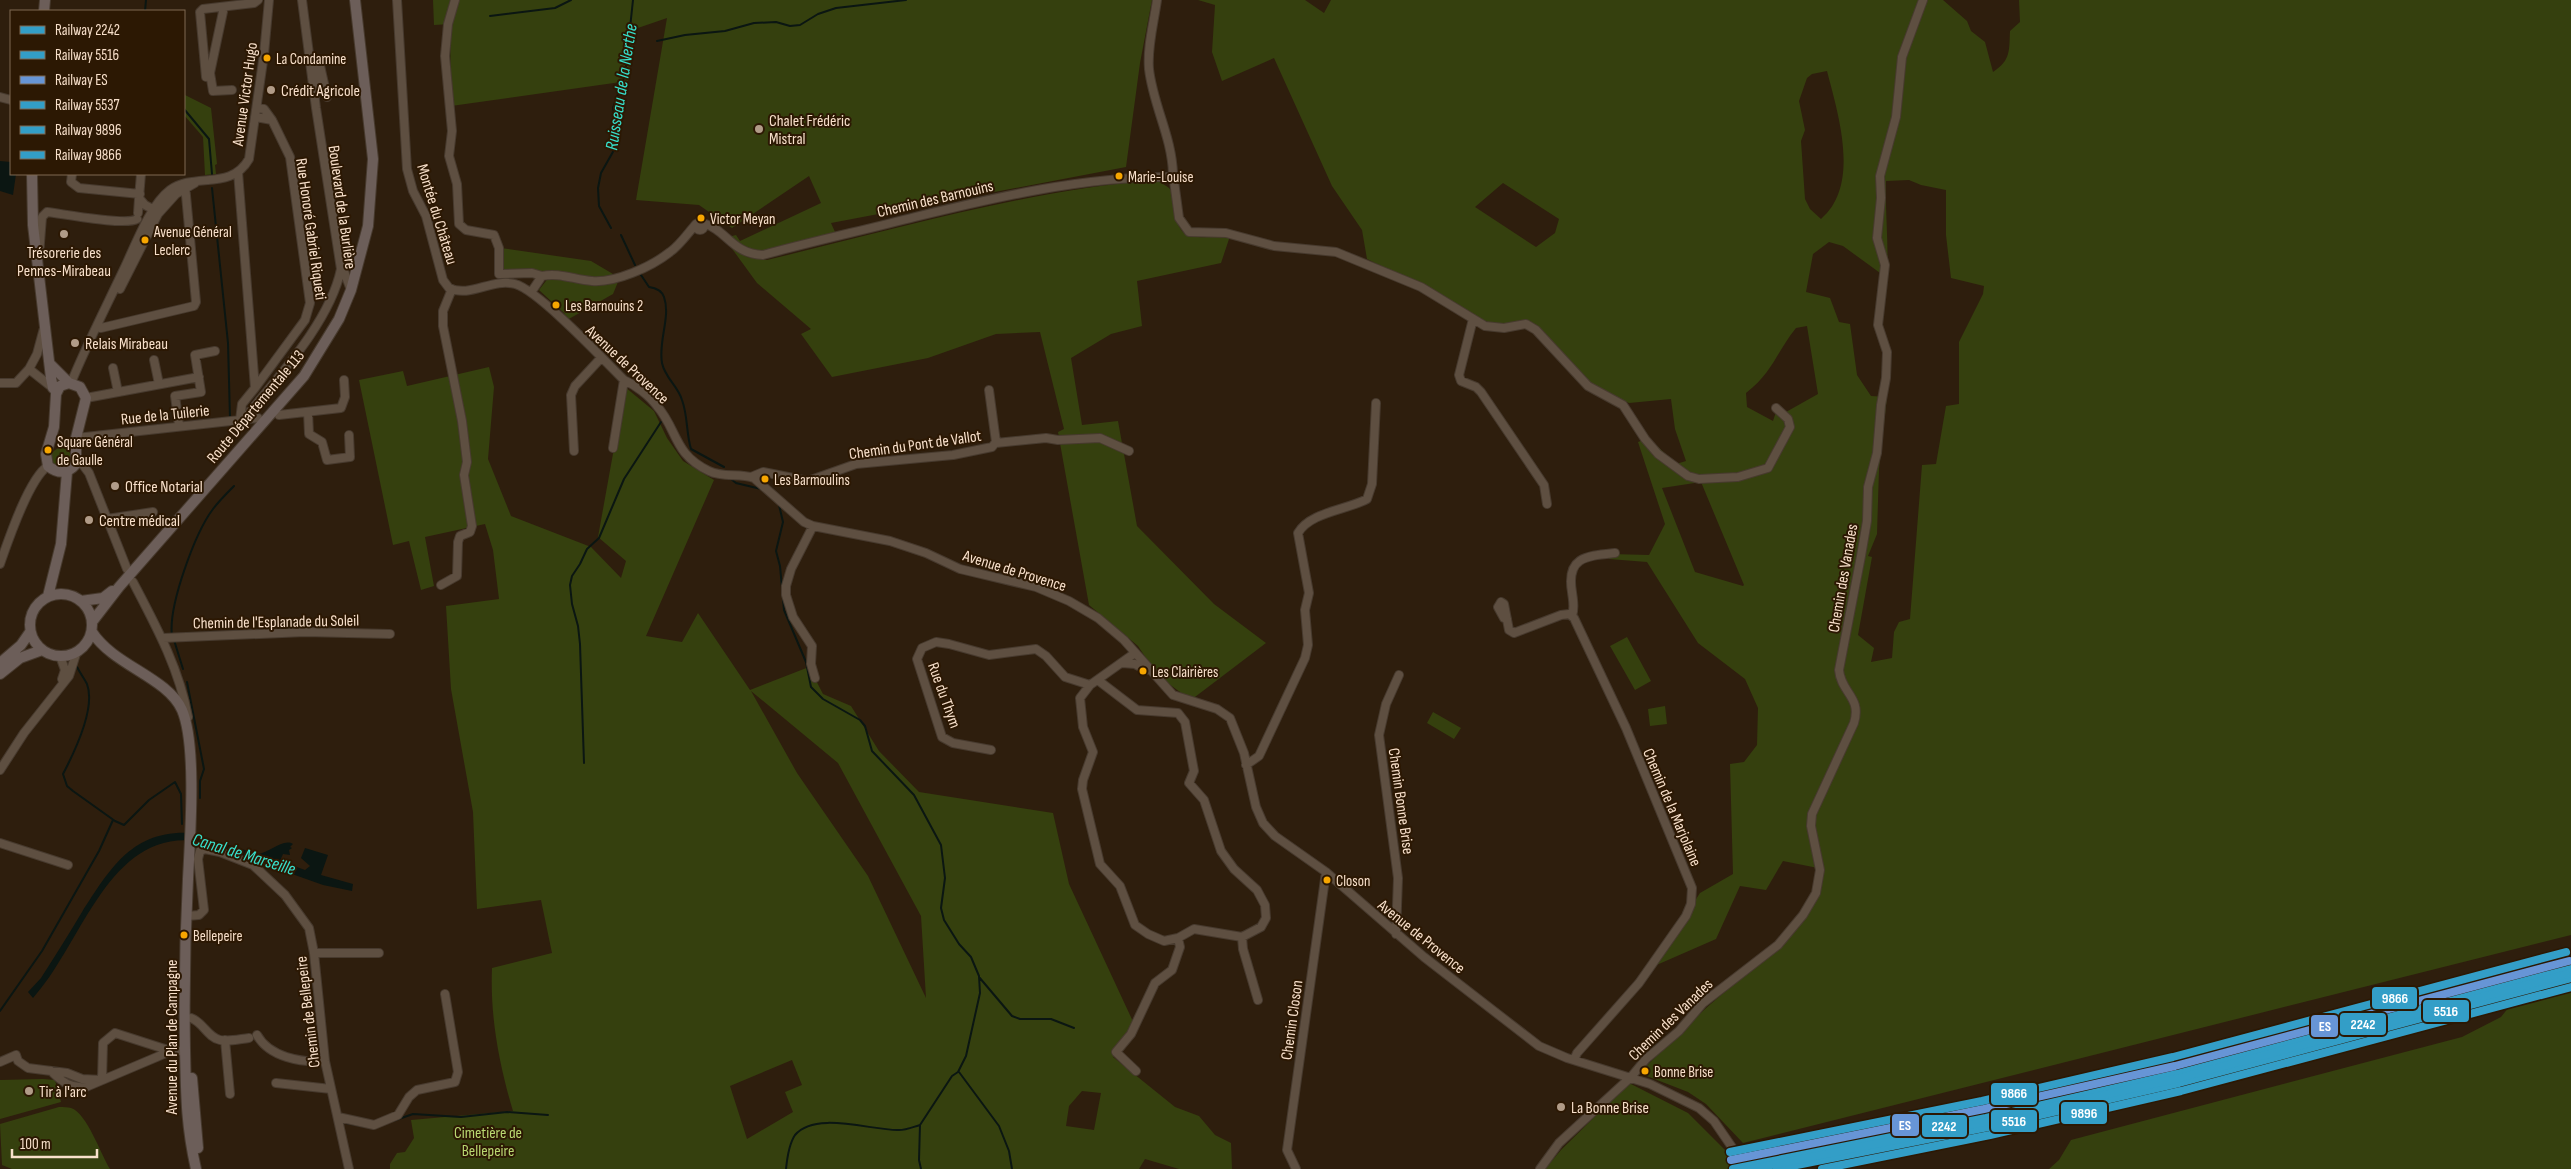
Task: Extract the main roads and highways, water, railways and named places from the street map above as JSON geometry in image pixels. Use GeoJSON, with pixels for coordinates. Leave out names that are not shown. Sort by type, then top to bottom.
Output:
{"type":"FeatureCollection","features":[{"type":"Feature","properties":{"kind":"main road","name":"Route Départementale 113"},"geometry":{"type":"LineString","coordinates":[[79,650],[92,627],[120,587],[304,376],[339,318],[351,290],[368,226],[373,159],[355,0]]}},
{"type":"Feature","properties":{"kind":"main road"},"geometry":{"type":"LineString","coordinates":[[32,175],[31,195],[37,262],[50,364],[55,382],[54,427],[46,454],[48,466],[70,467]]}},
{"type":"Feature","properties":{"kind":"main road"},"geometry":{"type":"LineString","coordinates":[[55,382],[60,386],[71,383],[86,398],[65,486],[58,582],[66,593],[81,601],[87,607],[92,627]]}},
{"type":"Feature","properties":{"kind":"main road"},"geometry":{"type":"LineString","coordinates":[[0,663],[21,645],[30,632],[33,614],[48,596],[58,562]]}},
{"type":"Feature","properties":{"kind":"main road","name":"Route Départementale 113"},"geometry":{"type":"LineString","coordinates":[[81,601],[103,598],[120,587]]}},
{"type":"Feature","properties":{"kind":"main road"},"geometry":{"type":"LineString","coordinates":[[48,596],[66,593]]}},
{"type":"Feature","properties":{"kind":"main road","name":"Avenue du Plan de Campagne"},"geometry":{"type":"LineString","coordinates":[[92,627],[100,644],[174,698],[185,720],[189,744],[190,832],[185,1050],[188,1133],[196,1169]]}},
{"type":"Feature","properties":{"kind":"main road"},"geometry":{"type":"LineString","coordinates":[[30,632],[42,650],[60,656],[79,650]]}},
{"type":"Feature","properties":{"kind":"main road"},"geometry":{"type":"LineString","coordinates":[[0,674],[20,658],[42,650]]}},
{"type":"Feature","properties":{"kind":"main road","name":"Avenue du Plan de Campagne"},"geometry":{"type":"LineString","coordinates":[[79,650],[114,656]]}},
{"type":"Feature","properties":{"kind":"main road","name":"Avenue du Plan de Campagne"},"geometry":{"type":"LineString","coordinates":[[189,916],[193,1108],[202,1169]]}},
{"type":"Feature","properties":{"kind":"water"},"geometry":{"type":"Polygon","coordinates":[[[0,161],[10,162],[10,175],[16,175],[13,195],[0,191],[0,161]]]}},
{"type":"Feature","properties":{"kind":"water","name":"Canal de Marseille"},"geometry":{"type":"Polygon","coordinates":[[[190,833],[258,854],[280,844],[293,844],[289,850],[290,855],[283,854],[280,861],[305,870],[310,866],[301,858],[305,848],[328,855],[321,875],[353,884],[352,891],[323,885],[202,842],[170,842],[143,852],[121,870],[101,893],[51,975],[33,998],[28,992],[41,978],[92,896],[113,867],[138,845],[153,838],[170,834],[190,833]]]}},
{"type":"Feature","properties":{"kind":"waterway"},"geometry":{"type":"LineString","coordinates":[[145,10],[146,0]]}},
{"type":"Feature","properties":{"kind":"waterway"},"geometry":{"type":"LineString","coordinates":[[490,16],[555,8],[571,0]]}},
{"type":"Feature","properties":{"kind":"waterway","name":"Ruisseau de la Nerthe"},"geometry":{"type":"LineString","coordinates":[[611,228],[599,206],[598,188],[601,173],[614,150],[617,124],[613,108],[625,75],[633,0]]}},
{"type":"Feature","properties":{"kind":"waterway"},"geometry":{"type":"LineString","coordinates":[[657,41],[685,35],[725,31],[754,23],[776,22],[790,26],[800,25],[818,14],[836,8],[906,0]]}},
{"type":"Feature","properties":{"kind":"waterway"},"geometry":{"type":"LineString","coordinates":[[185,110],[209,139],[212,174]]}},
{"type":"Feature","properties":{"kind":"waterway"},"geometry":{"type":"LineString","coordinates":[[212,188],[228,343],[230,418]]}},
{"type":"Feature","properties":{"kind":"waterway","name":"Ruisseau de la Nerthe"},"geometry":{"type":"LineString","coordinates":[[621,235],[635,265]]}},
{"type":"Feature","properties":{"kind":"waterway","name":"Ruisseau de la Nerthe"},"geometry":{"type":"LineString","coordinates":[[639,272],[649,287],[658,290],[664,297],[666,313],[661,355],[662,363],[682,400],[691,449],[724,467]]}},
{"type":"Feature","properties":{"kind":"waterway"},"geometry":{"type":"LineString","coordinates":[[584,763],[580,644],[578,626],[572,604],[570,585],[572,576],[587,549],[599,538],[624,479],[661,422]]}},
{"type":"Feature","properties":{"kind":"waterway","name":"Ruisseau de la Nerthe"},"geometry":{"type":"LineString","coordinates":[[731,479],[736,483],[761,489]]}},
{"type":"Feature","properties":{"kind":"waterway"},"geometry":{"type":"LineString","coordinates":[[172,636],[174,607],[178,589],[198,535],[213,509],[234,486]]}},
{"type":"Feature","properties":{"kind":"waterway","name":"Ruisseau de la Nerthe"},"geometry":{"type":"LineString","coordinates":[[779,505],[783,522],[776,551],[780,566],[784,610],[806,662],[811,687],[823,699],[860,720],[865,726],[872,751],[914,795],[941,845],[945,878],[941,908],[944,920],[959,944],[971,957],[979,976],[980,993],[966,1056],[958,1072],[952,1076],[920,1125],[900,1130],[843,1124],[816,1124],[804,1128],[795,1135],[790,1147],[786,1169]]}},
{"type":"Feature","properties":{"kind":"waterway"},"geometry":{"type":"LineString","coordinates":[[174,640],[183,669]]}},
{"type":"Feature","properties":{"kind":"waterway"},"geometry":{"type":"LineString","coordinates":[[77,667],[87,684],[89,705],[73,754],[63,774],[67,786],[115,821],[124,825],[149,800],[175,782],[181,794],[182,824]]}},
{"type":"Feature","properties":{"kind":"waterway"},"geometry":{"type":"LineString","coordinates":[[187,682],[204,769],[200,781],[200,798]]}},
{"type":"Feature","properties":{"kind":"waterway"},"geometry":{"type":"LineString","coordinates":[[0,1011],[42,951],[99,851],[113,820]]}},
{"type":"Feature","properties":{"kind":"waterway"},"geometry":{"type":"LineString","coordinates":[[979,977],[1012,1016],[1020,1019],[1051,1019],[1074,1028]]}},
{"type":"Feature","properties":{"kind":"waterway"},"geometry":{"type":"LineString","coordinates":[[959,1072],[999,1126],[1009,1151],[1012,1169]]}},
{"type":"Feature","properties":{"kind":"waterway"},"geometry":{"type":"LineString","coordinates":[[393,1121],[413,1114],[461,1117],[507,1112],[548,1115]]}},
{"type":"Feature","properties":{"kind":"waterway"},"geometry":{"type":"LineString","coordinates":[[346,1123],[366,1127]]}},
{"type":"Feature","properties":{"kind":"waterway"},"geometry":{"type":"LineString","coordinates":[[920,1125],[919,1160],[921,1169]]}},
{"type":"Feature","properties":{"kind":"rail line","name":"9866"},"geometry":{"type":"LineString","coordinates":[[1730,1152],[1982,1101],[2173,1057],[2566,952]]}},
{"type":"Feature","properties":{"kind":"rail line","name":"ES"},"geometry":{"type":"LineString","coordinates":[[1731,1160],[1984,1109],[2175,1066],[2569,961]]}},
{"type":"Feature","properties":{"kind":"rail line","name":"2242"},"geometry":{"type":"LineString","coordinates":[[1733,1169],[1986,1118],[2177,1074],[2571,969]]}},
{"type":"Feature","properties":{"kind":"rail line","name":"5537"},"geometry":{"type":"LineString","coordinates":[[1752,1169],[1988,1121],[2179,1078],[2571,973]]}},
{"type":"Feature","properties":{"kind":"rail line","name":"5516"},"geometry":{"type":"LineString","coordinates":[[1777,1169],[1988,1127],[2179,1083],[2571,978]]}},
{"type":"Feature","properties":{"kind":"rail line","name":"9896"},"geometry":{"type":"LineString","coordinates":[[1822,1169],[1990,1135],[2181,1091],[2571,987]]}},
{"type":"Feature","properties":{"kind":"place","name":"La Condamine"},"geometry":{"type":"Point","coordinates":[267,58]}},
{"type":"Feature","properties":{"kind":"place","name":"Crédit Agricole"},"geometry":{"type":"Point","coordinates":[271,90]}},
{"type":"Feature","properties":{"kind":"place","name":"Chalet Frédéric Mistral"},"geometry":{"type":"Point","coordinates":[759,129]}},
{"type":"Feature","properties":{"kind":"place","name":"Marie-Louise"},"geometry":{"type":"Point","coordinates":[1119,176]}},
{"type":"Feature","properties":{"kind":"place","name":"Victor Meyan"},"geometry":{"type":"Point","coordinates":[701,218]}},
{"type":"Feature","properties":{"kind":"place","name":"Trésorerie des Pennes-Mirabeau"},"geometry":{"type":"Point","coordinates":[64,234]}},
{"type":"Feature","properties":{"kind":"place","name":"Avenue Général Leclerc"},"geometry":{"type":"Point","coordinates":[145,240]}},
{"type":"Feature","properties":{"kind":"place","name":"Les Barnouins 2"},"geometry":{"type":"Point","coordinates":[556,305]}},
{"type":"Feature","properties":{"kind":"place","name":"Relais Mirabeau"},"geometry":{"type":"Point","coordinates":[75,343]}},
{"type":"Feature","properties":{"kind":"place","name":"Square Général de Gaulle"},"geometry":{"type":"Point","coordinates":[48,450]}},
{"type":"Feature","properties":{"kind":"place","name":"Les Barmoulins"},"geometry":{"type":"Point","coordinates":[765,479]}},
{"type":"Feature","properties":{"kind":"place","name":"Office Notarial"},"geometry":{"type":"Point","coordinates":[115,486]}},
{"type":"Feature","properties":{"kind":"place","name":"Centre médical"},"geometry":{"type":"Point","coordinates":[89,520]}},
{"type":"Feature","properties":{"kind":"place","name":"Les Clairières"},"geometry":{"type":"Point","coordinates":[1143,671]}},
{"type":"Feature","properties":{"kind":"place","name":"Closon"},"geometry":{"type":"Point","coordinates":[1327,880]}},
{"type":"Feature","properties":{"kind":"place","name":"Bellepeire"},"geometry":{"type":"Point","coordinates":[184,935]}},
{"type":"Feature","properties":{"kind":"place","name":"Bonne Brise"},"geometry":{"type":"Point","coordinates":[1645,1071]}},
{"type":"Feature","properties":{"kind":"place","name":"Tir à l'arc"},"geometry":{"type":"Point","coordinates":[29,1091]}},
{"type":"Feature","properties":{"kind":"place","name":"La Bonne Brise"},"geometry":{"type":"Point","coordinates":[1561,1107]}},
{"type":"Feature","properties":{"kind":"park label","name":"Cimetière de Bellepeire"},"geometry":{"type":"Point","coordinates":[488,1141]}}]}
